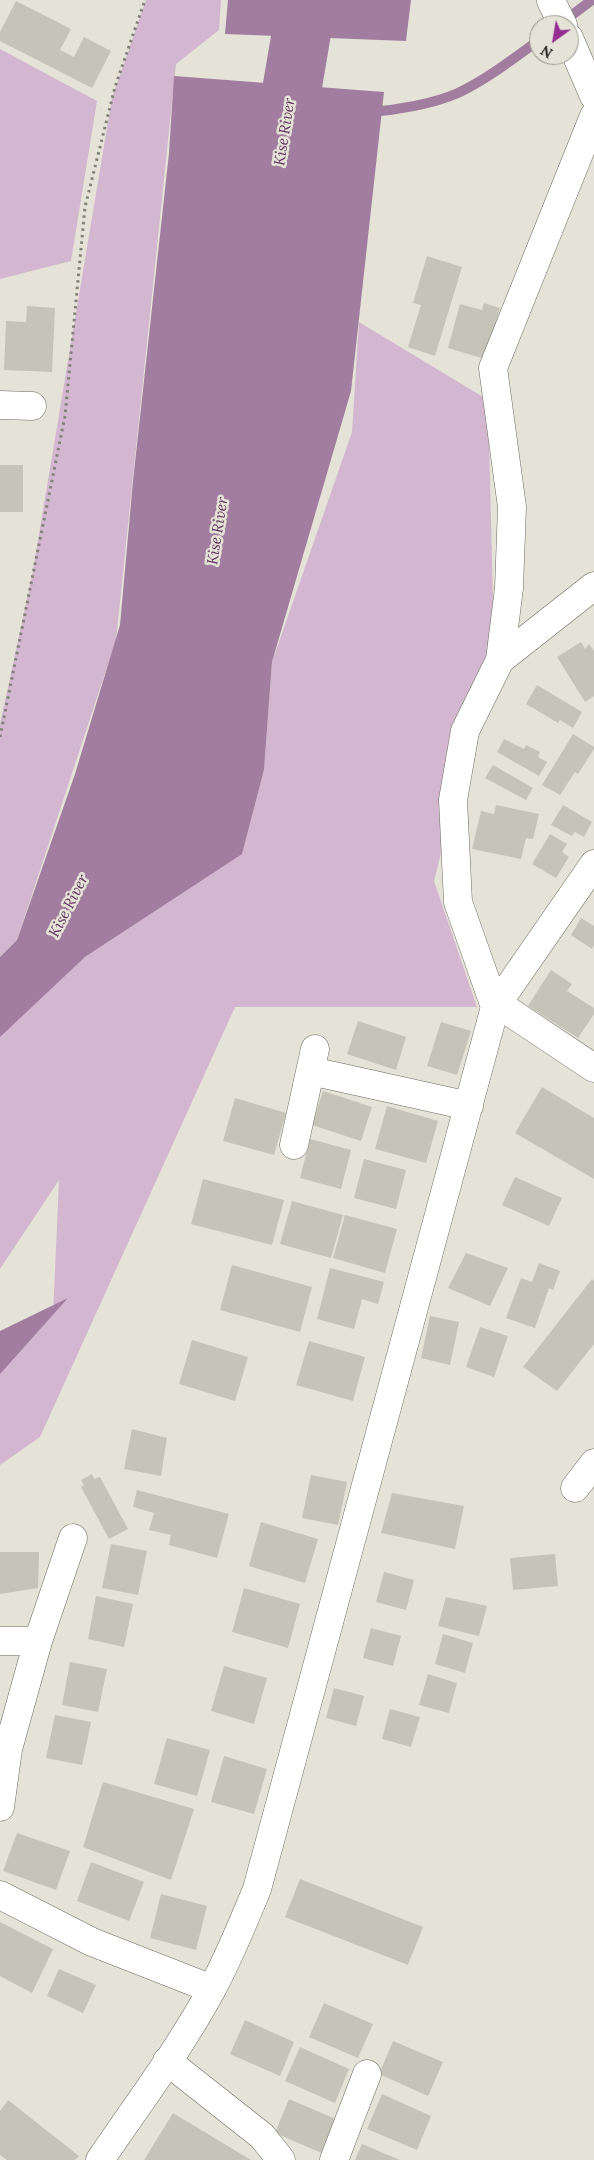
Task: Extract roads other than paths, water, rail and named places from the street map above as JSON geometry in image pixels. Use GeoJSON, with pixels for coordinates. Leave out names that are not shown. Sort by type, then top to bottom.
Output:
{"type":"FeatureCollection","features":[{"type":"Feature","properties":{"kind":"street"},"geometry":{"type":"LineString","coordinates":[[552,0],[559,15]]}},
{"type":"Feature","properties":{"kind":"street"},"geometry":{"type":"LineString","coordinates":[[579,61],[594,96]]}},
{"type":"Feature","properties":{"kind":"street"},"geometry":{"type":"LineString","coordinates":[[594,116],[494,368],[512,507],[510,588],[500,660],[465,731],[453,800],[458,902],[496,1006],[594,1068]]}},
{"type":"Feature","properties":{"kind":"street"},"geometry":{"type":"LineString","coordinates":[[0,405],[32,406]]}},
{"type":"Feature","properties":{"kind":"street"},"geometry":{"type":"LineString","coordinates":[[500,660],[594,586]]}},
{"type":"Feature","properties":{"kind":"street"},"geometry":{"type":"LineString","coordinates":[[100,2160],[167,2061],[212,1989],[233,1948],[257,1889],[496,1006],[594,864]]}},
{"type":"Feature","properties":{"kind":"street"},"geometry":{"type":"LineString","coordinates":[[294,1145],[313,1060],[469,1106]]}},
{"type":"Feature","properties":{"kind":"street"},"geometry":{"type":"LineString","coordinates":[[575,1488],[594,1463]]}},
{"type":"Feature","properties":{"kind":"street"},"geometry":{"type":"LineString","coordinates":[[0,1807],[8,1749],[38,1641],[73,1538]]}},
{"type":"Feature","properties":{"kind":"street"},"geometry":{"type":"LineString","coordinates":[[0,1641],[38,1641]]}},
{"type":"Feature","properties":{"kind":"street"},"geometry":{"type":"LineString","coordinates":[[0,1895],[92,1942],[212,1989]]}},
{"type":"Feature","properties":{"kind":"street"},"geometry":{"type":"LineString","coordinates":[[167,2061],[262,2136],[281,2160]]}},
{"type":"Feature","properties":{"kind":"street"},"geometry":{"type":"LineString","coordinates":[[334,2160],[367,2074]]}},
{"type":"Feature","properties":{"kind":"water"},"geometry":{"type":"Polygon","coordinates":[[[228,0],[411,0],[406,41],[225,34],[228,0]]]}},
{"type":"Feature","properties":{"kind":"water"},"geometry":{"type":"Polygon","coordinates":[[[174,76],[384,92],[351,391],[272,662],[264,770],[242,854],[85,957],[0,1037],[0,957],[17,940],[75,774],[120,625],[133,481],[169,153],[174,76]]]}},
{"type":"Feature","properties":{"kind":"water"},"geometry":{"type":"Polygon","coordinates":[[[68,1298],[0,1374],[0,1331],[68,1298]]]}},
{"type":"Feature","properties":{"kind":"waterway","name":"Kise River"},"geometry":{"type":"LineString","coordinates":[[279,165],[307,0]]}},
{"type":"Feature","properties":{"kind":"waterway"},"geometry":{"type":"LineString","coordinates":[[572,15],[592,0]]}},
{"type":"Feature","properties":{"kind":"waterway"},"geometry":{"type":"LineString","coordinates":[[370,112],[415,106],[458,93],[490,75],[529,47]]}}]}
